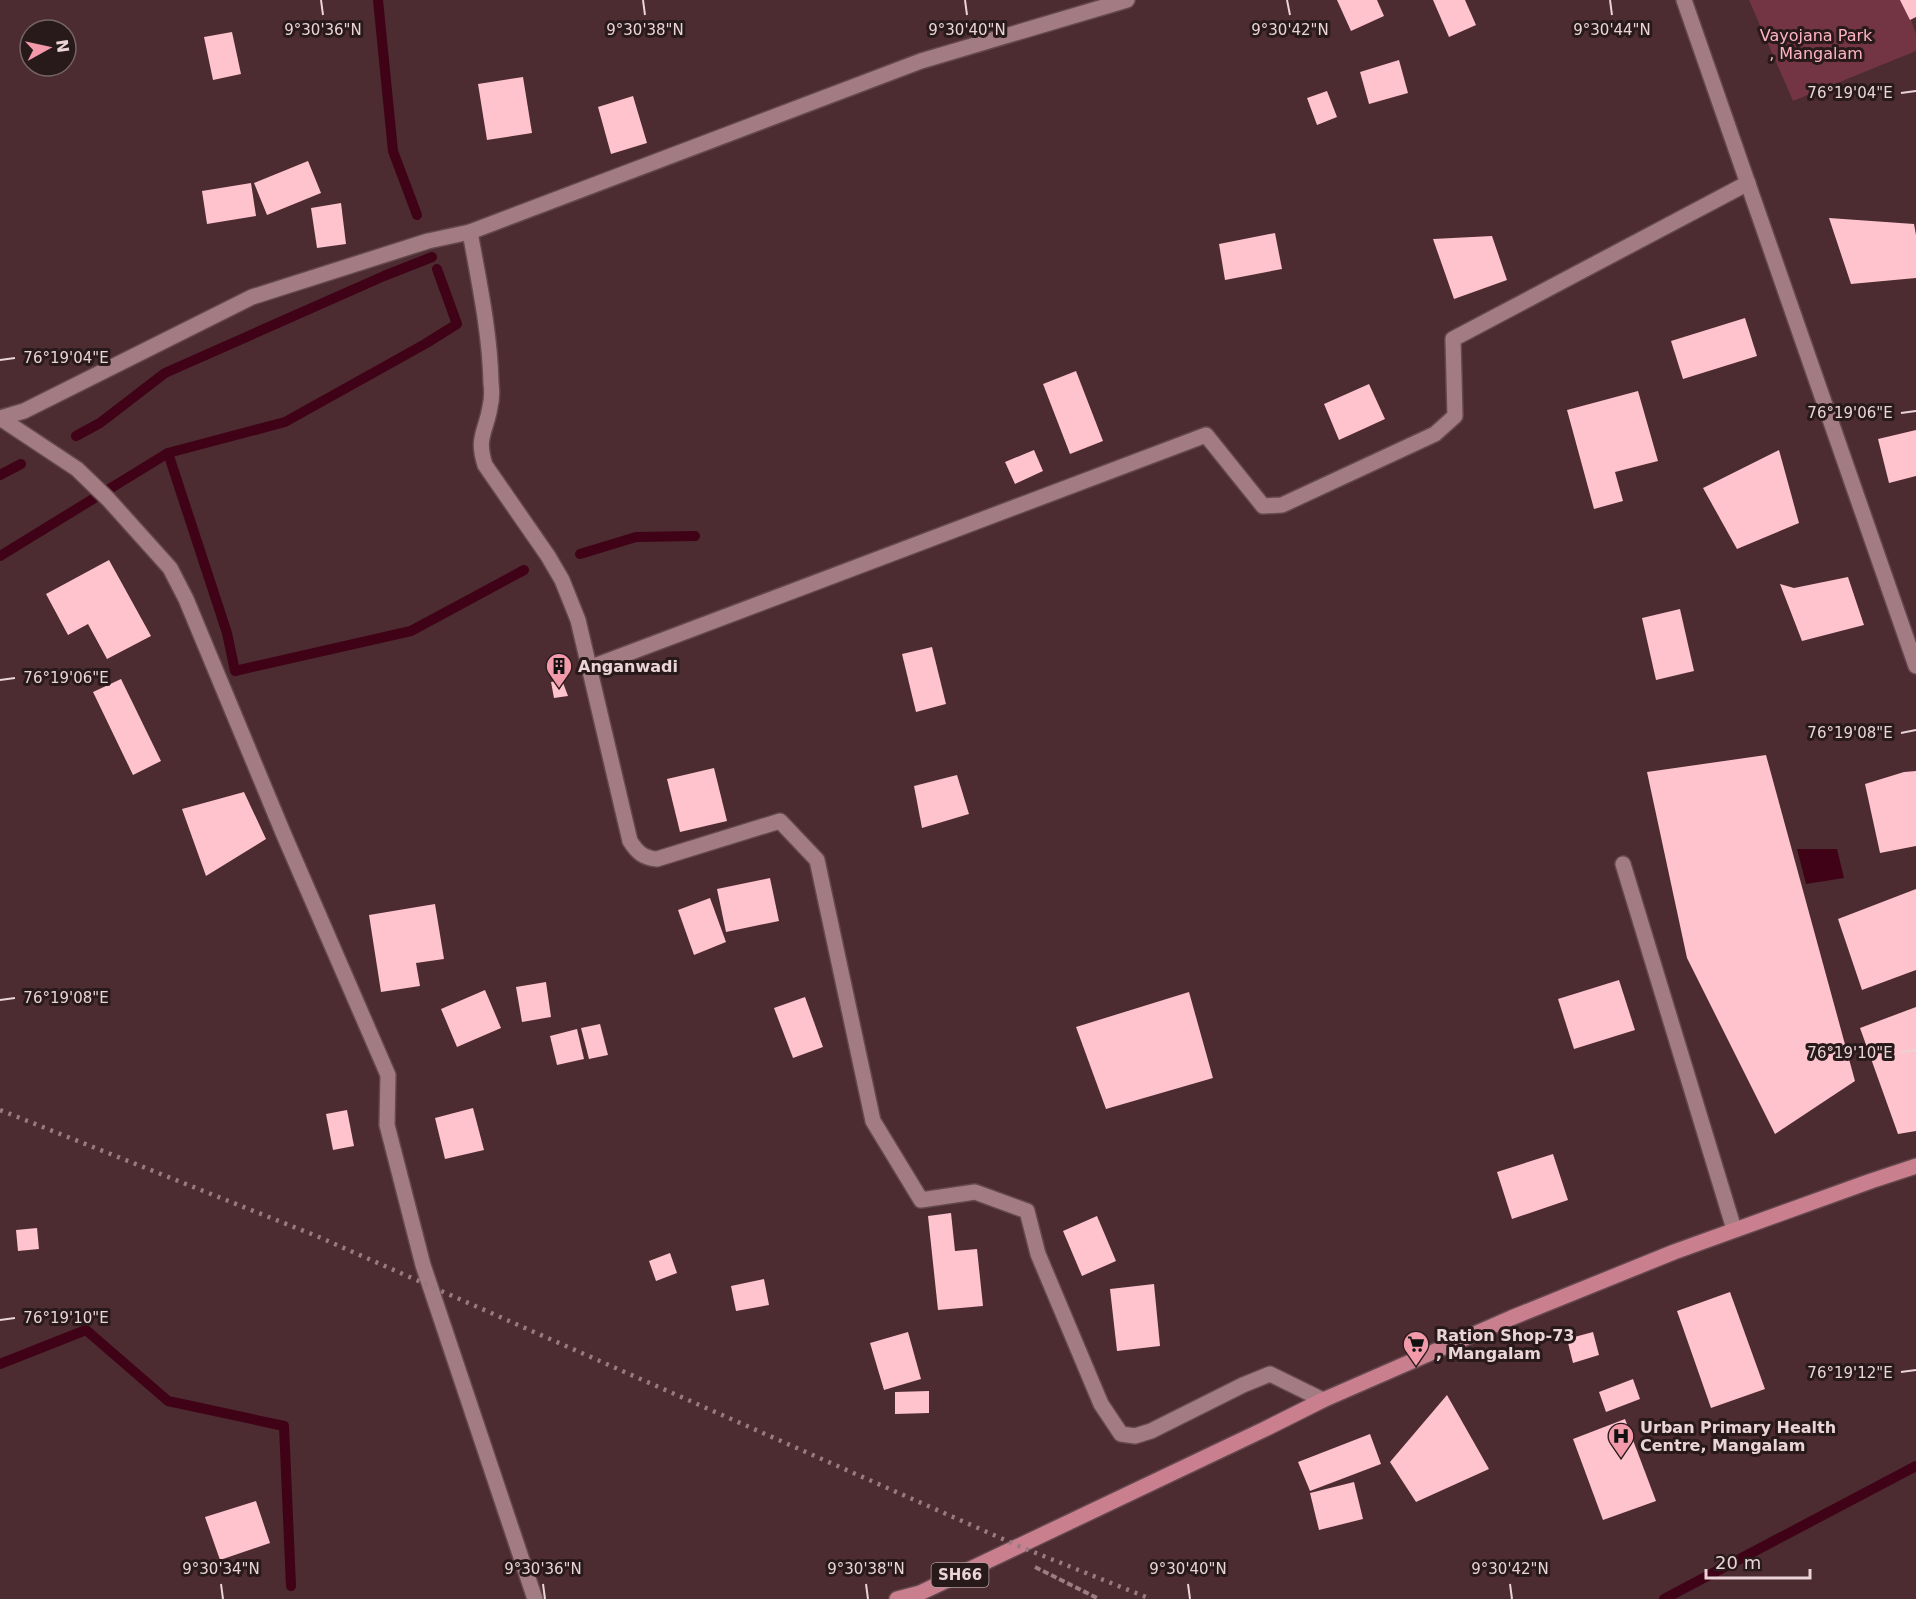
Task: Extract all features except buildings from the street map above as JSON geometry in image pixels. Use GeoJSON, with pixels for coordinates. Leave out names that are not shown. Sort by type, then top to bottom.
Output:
{"type":"FeatureCollection","features":[{"type":"Feature","properties":{"kind":"main road","name":"SH66"},"geometry":{"type":"LineString","coordinates":[[897,1599],[921,1593],[1265,1430],[1323,1400],[1510,1318],[1734,1230],[1916,1166]]}},
{"type":"Feature","properties":{"kind":"street"},"geometry":{"type":"LineString","coordinates":[[0,418],[24,411],[252,297],[428,241],[471,232],[921,61],[1127,0]]}},
{"type":"Feature","properties":{"kind":"street"},"geometry":{"type":"LineString","coordinates":[[1684,0],[1916,666]]}},
{"type":"Feature","properties":{"kind":"street"},"geometry":{"type":"LineString","coordinates":[[589,668],[1206,435],[1263,506],[1282,505],[1435,434],[1455,416],[1453,339],[1748,183]]}},
{"type":"Feature","properties":{"kind":"street"},"geometry":{"type":"LineString","coordinates":[[471,232],[488,338],[491,384],[490,407],[480,451],[485,465],[562,580],[578,620],[630,840],[638,853],[657,859],[780,821],[817,860],[873,1121],[921,1200],[975,1192],[1027,1211],[1038,1254],[1096,1393],[1121,1434],[1135,1436],[1151,1431],[1270,1374],[1323,1400]]}},
{"type":"Feature","properties":{"kind":"street"},"geometry":{"type":"LineString","coordinates":[[0,418],[77,469],[108,499],[170,568],[186,599],[388,1076],[387,1125],[423,1264],[535,1599]]}},
{"type":"Feature","properties":{"kind":"street"},"geometry":{"type":"LineString","coordinates":[[1623,864],[1734,1230]]}},
{"type":"Feature","properties":{"kind":"path"},"geometry":{"type":"LineString","coordinates":[[1008,1553],[1099,1599]]}},
{"type":"Feature","properties":{"kind":"green space","name":"Vayojana Park , Mangalam"},"geometry":{"type":"Polygon","coordinates":[[[1749,0],[1904,0],[1916,34],[1916,51],[1793,101],[1749,0]]]}},
{"type":"Feature","properties":{"kind":"shaded area"},"geometry":{"type":"Polygon","coordinates":[[[1797,849],[1837,849],[1844,878],[1806,884],[1797,849]]]}},
{"type":"Feature","properties":{"kind":"waterway"},"geometry":{"type":"LineString","coordinates":[[378,0],[393,151],[417,215]]}},
{"type":"Feature","properties":{"kind":"waterway"},"geometry":{"type":"LineString","coordinates":[[76,436],[100,423],[165,373],[432,257]]}},
{"type":"Feature","properties":{"kind":"waterway"},"geometry":{"type":"LineString","coordinates":[[0,556],[168,453],[285,422],[457,324],[437,269]]}},
{"type":"Feature","properties":{"kind":"waterway"},"geometry":{"type":"LineString","coordinates":[[168,453],[227,633],[235,671],[411,631],[524,570]]}},
{"type":"Feature","properties":{"kind":"waterway"},"geometry":{"type":"LineString","coordinates":[[0,475],[21,464]]}},
{"type":"Feature","properties":{"kind":"waterway"},"geometry":{"type":"LineString","coordinates":[[580,554],[636,537],[695,536]]}},
{"type":"Feature","properties":{"kind":"waterway"},"geometry":{"type":"LineString","coordinates":[[0,1364],[86,1330],[168,1401],[284,1426],[291,1586]]}},
{"type":"Feature","properties":{"kind":"waterway"},"geometry":{"type":"LineString","coordinates":[[1664,1599],[1916,1466]]}},
{"type":"Feature","properties":{"kind":"railway"},"geometry":{"type":"LineString","coordinates":[[0,1110],[319,1237],[1021,1547],[1151,1599]]}},
{"type":"Feature","properties":{"kind":"place","name":"Anganwadi"},"geometry":{"type":"Point","coordinates":[559,689]}},
{"type":"Feature","properties":{"kind":"place","name":"Ration Shop-73 , Mangalam"},"geometry":{"type":"Point","coordinates":[1416,1367]}},
{"type":"Feature","properties":{"kind":"place","name":"Urban Primary Health Centre, Mangalam"},"geometry":{"type":"Point","coordinates":[1621,1459]}}]}
